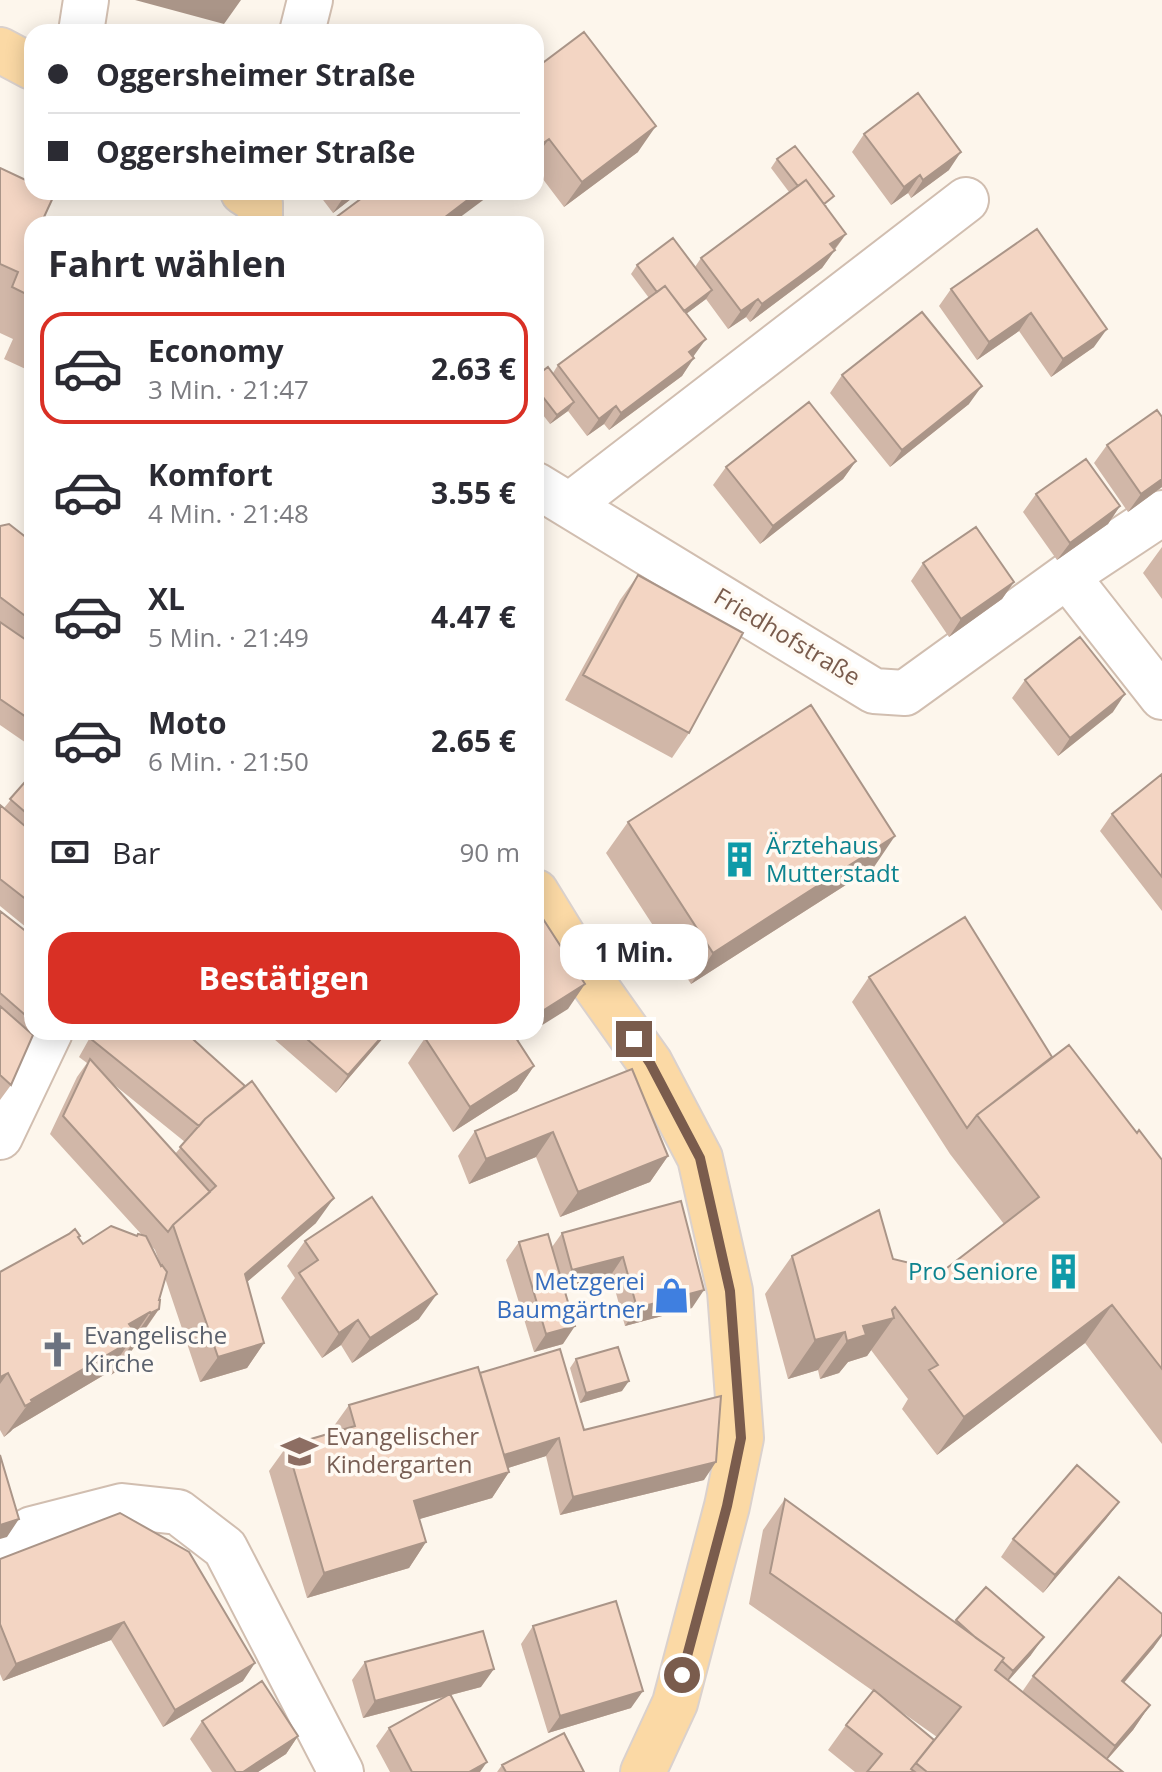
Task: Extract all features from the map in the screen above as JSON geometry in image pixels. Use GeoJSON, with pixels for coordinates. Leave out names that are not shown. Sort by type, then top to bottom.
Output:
{"type":"FeatureCollection","features":[{"type":"Feature","properties":{"kind":"main road"},"geometry":{"type":"LineString","coordinates":[[0,50],[24,63]]}},
{"type":"Feature","properties":{"kind":"main road"},"geometry":{"type":"LineString","coordinates":[[544,905],[584,970],[650,1063],[700,1158],[730,1291],[741,1438],[727,1506],[675,1703],[643,1772]]}},
{"type":"Feature","properties":{"kind":"street"},"geometry":{"type":"LineString","coordinates":[[82,24],[86,0]]}},
{"type":"Feature","properties":{"kind":"street"},"geometry":{"type":"LineString","coordinates":[[304,24],[310,0]]}},
{"type":"Feature","properties":{"kind":"street","name":"Friedhofstraße"},"geometry":{"type":"LineString","coordinates":[[966,200],[553,495],[874,691],[905,693],[1067,576],[1162,513]]}},
{"type":"Feature","properties":{"kind":"street"},"geometry":{"type":"LineString","coordinates":[[1067,576],[1162,697]]}},
{"type":"Feature","properties":{"kind":"street"},"geometry":{"type":"LineString","coordinates":[[0,1137],[46,1040]]}},
{"type":"Feature","properties":{"kind":"street"},"geometry":{"type":"LineString","coordinates":[[0,1546],[32,1529],[122,1506],[178,1512],[225,1548],[341,1772]]}},
{"type":"Feature","properties":{"kind":"building"},"geometry":{"type":"Polygon","coordinates":[[[584,32],[656,126],[582,182],[549,139],[544,142],[544,62],[584,32]]]}},
{"type":"Feature","properties":{"kind":"building"},"geometry":{"type":"Polygon","coordinates":[[[918,93],[961,152],[923,180],[920,175],[904,187],[864,134],[918,93]]]}},
{"type":"Feature","properties":{"kind":"building"},"geometry":{"type":"Polygon","coordinates":[[[795,146],[834,196],[824,204],[806,180],[798,186],[777,159],[795,146]]]}},
{"type":"Feature","properties":{"kind":"building"},"geometry":{"type":"Polygon","coordinates":[[[0,168],[24,179],[24,200],[52,200],[44,216],[24,216],[24,293],[12,287],[18,272],[0,264],[0,168]]]}},
{"type":"Feature","properties":{"kind":"building"},"geometry":{"type":"Polygon","coordinates":[[[806,180],[846,234],[830,244],[835,250],[799,277],[762,304],[758,299],[741,311],[701,258],[806,180]]]}},
{"type":"Feature","properties":{"kind":"building"},"geometry":{"type":"Polygon","coordinates":[[[359,200],[468,200],[446,216],[338,216],[359,200]]]}},
{"type":"Feature","properties":{"kind":"building"},"geometry":{"type":"Polygon","coordinates":[[[1037,229],[1107,329],[1063,359],[1031,313],[989,342],[951,289],[1037,229]]]}},
{"type":"Feature","properties":{"kind":"building"},"geometry":{"type":"Polygon","coordinates":[[[673,238],[712,290],[684,311],[665,286],[657,292],[637,265],[673,238]]]}},
{"type":"Feature","properties":{"kind":"building"},"geometry":{"type":"Polygon","coordinates":[[[665,286],[706,339],[689,352],[694,358],[621,413],[616,406],[599,419],[558,365],[665,286]]]}},
{"type":"Feature","properties":{"kind":"building"},"geometry":{"type":"Polygon","coordinates":[[[922,312],[982,386],[902,450],[842,375],[922,312]]]}},
{"type":"Feature","properties":{"kind":"building"},"geometry":{"type":"Polygon","coordinates":[[[548,367],[574,402],[557,415],[544,398],[544,370],[548,367]]]}},
{"type":"Feature","properties":{"kind":"building"},"geometry":{"type":"Polygon","coordinates":[[[809,402],[856,461],[773,526],[726,467],[809,402]]]}},
{"type":"Feature","properties":{"kind":"building"},"geometry":{"type":"Polygon","coordinates":[[[1157,410],[1162,417],[1162,479],[1141,494],[1107,445],[1157,410]]]}},
{"type":"Feature","properties":{"kind":"building"},"geometry":{"type":"Polygon","coordinates":[[[1086,459],[1120,506],[1070,543],[1036,494],[1086,459]]]}},
{"type":"Feature","properties":{"kind":"building"},"geometry":{"type":"Polygon","coordinates":[[[9,524],[24,536],[24,615],[0,597],[0,526],[9,524]]]}},
{"type":"Feature","properties":{"kind":"building"},"geometry":{"type":"Polygon","coordinates":[[[976,527],[1014,582],[961,619],[923,563],[976,527]]]}},
{"type":"Feature","properties":{"kind":"building"},"geometry":{"type":"Polygon","coordinates":[[[638,575],[743,633],[689,733],[583,675],[638,575]]]}},
{"type":"Feature","properties":{"kind":"building"},"geometry":{"type":"Polygon","coordinates":[[[0,622],[24,638],[24,716],[0,699],[0,622]]]}},
{"type":"Feature","properties":{"kind":"building"},"geometry":{"type":"Polygon","coordinates":[[[1080,637],[1125,694],[1070,738],[1025,680],[1080,637]]]}},
{"type":"Feature","properties":{"kind":"building","name":"Ärztehaus Mutterstadt"},"geometry":{"type":"Polygon","coordinates":[[[811,705],[895,836],[713,953],[628,822],[811,705]]]}},
{"type":"Feature","properties":{"kind":"building"},"geometry":{"type":"Polygon","coordinates":[[[1162,774],[1162,877],[1112,814],[1162,774]]]}},
{"type":"Feature","properties":{"kind":"building"},"geometry":{"type":"Polygon","coordinates":[[[24,783],[24,811],[10,799],[24,783]]]}},
{"type":"Feature","properties":{"kind":"building"},"geometry":{"type":"Polygon","coordinates":[[[0,805],[24,825],[24,898],[0,879],[0,805]]]}},
{"type":"Feature","properties":{"kind":"building"},"geometry":{"type":"Polygon","coordinates":[[[0,911],[24,930],[24,1014],[0,993],[0,911]]]}},
{"type":"Feature","properties":{"kind":"building","name":"Ärztehaus Mutterstadt"},"geometry":{"type":"Polygon","coordinates":[[[965,917],[1052,1057],[977,1115],[967,1128],[869,977],[965,917]]]}},
{"type":"Feature","properties":{"kind":"building"},"geometry":{"type":"Polygon","coordinates":[[[544,920],[585,984],[544,1010],[544,920]]]}},
{"type":"Feature","properties":{"kind":"building"},"geometry":{"type":"Polygon","coordinates":[[[0,1006],[24,1027],[24,1040],[31,1040],[11,1085],[0,1075],[0,1006]]]}},
{"type":"Feature","properties":{"kind":"building"},"geometry":{"type":"Polygon","coordinates":[[[92,1040],[194,1040],[245,1086],[199,1126],[92,1040]]]}},
{"type":"Feature","properties":{"kind":"building"},"geometry":{"type":"Polygon","coordinates":[[[308,1040],[379,1040],[348,1075],[308,1040]]]}},
{"type":"Feature","properties":{"kind":"building"},"geometry":{"type":"Polygon","coordinates":[[[426,1040],[517,1040],[534,1066],[470,1107],[426,1040]]]}},
{"type":"Feature","properties":{"kind":"building","name":"Pro Seniore"},"geometry":{"type":"Polygon","coordinates":[[[1069,1045],[1137,1133],[1139,1130],[1162,1160],[1162,1369],[1112,1305],[964,1417],[929,1370],[938,1365],[895,1307],[892,1310],[894,1318],[863,1326],[866,1335],[847,1341],[845,1332],[815,1340],[792,1256],[879,1210],[893,1259],[943,1271],[1039,1197],[977,1115],[1069,1045]]]}},
{"type":"Feature","properties":{"kind":"building"},"geometry":{"type":"Polygon","coordinates":[[[90,1059],[210,1192],[168,1232],[63,1116],[90,1059]]]}},
{"type":"Feature","properties":{"kind":"building"},"geometry":{"type":"Polygon","coordinates":[[[632,1069],[668,1156],[578,1192],[553,1132],[486,1159],[475,1131],[632,1069]]]}},
{"type":"Feature","properties":{"kind":"building"},"geometry":{"type":"Polygon","coordinates":[[[252,1081],[334,1198],[245,1274],[264,1343],[218,1357],[173,1225],[216,1186],[180,1147],[205,1119],[252,1081]]]}},
{"type":"Feature","properties":{"kind":"building"},"geometry":{"type":"Polygon","coordinates":[[[372,1197],[437,1294],[370,1338],[358,1320],[339,1333],[299,1273],[318,1260],[305,1241],[372,1197]]]}},
{"type":"Feature","properties":{"kind":"building"},"geometry":{"type":"Polygon","coordinates":[[[681,1201],[704,1290],[637,1308],[623,1257],[572,1270],[562,1233],[681,1201]]]}},
{"type":"Feature","properties":{"kind":"building","name":"Evangelische Kirche"},"geometry":{"type":"Polygon","coordinates":[[[111,1226],[137,1236],[146,1236],[167,1272],[159,1309],[129,1324],[140,1339],[132,1344],[131,1341],[25,1406],[8,1373],[0,1377],[0,1272],[75,1229],[83,1244],[111,1226]]]}},
{"type":"Feature","properties":{"kind":"building"},"geometry":{"type":"Polygon","coordinates":[[[548,1234],[575,1326],[546,1334],[519,1242],[548,1234]]]}},
{"type":"Feature","properties":{"kind":"building"},"geometry":{"type":"Polygon","coordinates":[[[618,1347],[629,1381],[586,1393],[576,1359],[618,1347]]]}},
{"type":"Feature","properties":{"kind":"building"},"geometry":{"type":"Polygon","coordinates":[[[560,1349],[584,1430],[721,1396],[716,1462],[573,1497],[559,1438],[504,1455],[480,1373],[560,1349]]]}},
{"type":"Feature","properties":{"kind":"building"},"geometry":{"type":"Polygon","coordinates":[[[478,1367],[509,1472],[414,1501],[426,1542],[324,1573],[287,1446],[355,1426],[349,1405],[478,1367]]]}},
{"type":"Feature","properties":{"kind":"building"},"geometry":{"type":"Polygon","coordinates":[[[0,1455],[19,1519],[0,1525],[0,1455]]]}},
{"type":"Feature","properties":{"kind":"building"},"geometry":{"type":"Polygon","coordinates":[[[1077,1465],[1119,1502],[1055,1575],[1013,1539],[1077,1465]]]}},
{"type":"Feature","properties":{"kind":"building"},"geometry":{"type":"Polygon","coordinates":[[[785,1499],[1004,1658],[995,1670],[1123,1772],[927,1772],[916,1763],[961,1707],[770,1573],[785,1499]]]}},
{"type":"Feature","properties":{"kind":"building"},"geometry":{"type":"Polygon","coordinates":[[[120,1513],[189,1552],[255,1663],[175,1710],[124,1622],[16,1664],[0,1624],[0,1559],[120,1513]]]}},
{"type":"Feature","properties":{"kind":"building"},"geometry":{"type":"Polygon","coordinates":[[[1119,1577],[1162,1614],[1162,1634],[1122,1681],[1150,1705],[1115,1746],[1033,1676],[1119,1577]]]}},
{"type":"Feature","properties":{"kind":"building"},"geometry":{"type":"Polygon","coordinates":[[[986,1587],[1044,1637],[1013,1671],[1002,1661],[1004,1658],[956,1620],[986,1587]]]}},
{"type":"Feature","properties":{"kind":"building"},"geometry":{"type":"Polygon","coordinates":[[[616,1601],[643,1691],[560,1716],[533,1626],[616,1601]]]}},
{"type":"Feature","properties":{"kind":"building"},"geometry":{"type":"Polygon","coordinates":[[[483,1631],[494,1669],[375,1701],[365,1662],[483,1631]]]}},
{"type":"Feature","properties":{"kind":"building"},"geometry":{"type":"Polygon","coordinates":[[[262,1681],[298,1736],[243,1772],[236,1772],[202,1721],[262,1681]]]}},
{"type":"Feature","properties":{"kind":"building"},"geometry":{"type":"Polygon","coordinates":[[[874,1690],[934,1740],[911,1769],[915,1772],[867,1772],[882,1754],[846,1725],[874,1690]]]}},
{"type":"Feature","properties":{"kind":"building"},"geometry":{"type":"Polygon","coordinates":[[[450,1694],[487,1762],[469,1772],[412,1772],[389,1728],[450,1694]]]}},
{"type":"Feature","properties":{"kind":"building"},"geometry":{"type":"Polygon","coordinates":[[[564,1733],[584,1772],[506,1772],[502,1765],[564,1733]]]}},
{"type":"Feature","properties":{"kind":"place","name":"Ärztehaus Mutterstadt"},"geometry":{"type":"Point","coordinates":[740,860]}},
{"type":"Feature","properties":{"kind":"place","name":"Pro Seniore"},"geometry":{"type":"Point","coordinates":[1064,1272]}},
{"type":"Feature","properties":{"kind":"place","name":"Metzgerei Baumgärtner"},"geometry":{"type":"Point","coordinates":[671,1296]}},
{"type":"Feature","properties":{"kind":"place","name":"Evangelische Kirche"},"geometry":{"type":"Point","coordinates":[58,1350]}},
{"type":"Feature","properties":{"kind":"place","name":"Evangelischer Kindergarten"},"geometry":{"type":"Point","coordinates":[300,1451]}},
{"type":"Feature","properties":{"kind":"route"},"geometry":{"type":"LineString","coordinates":[[634,1039],[700,1158],[730,1291],[741,1438],[727,1506],[682,1675]]}}]}
